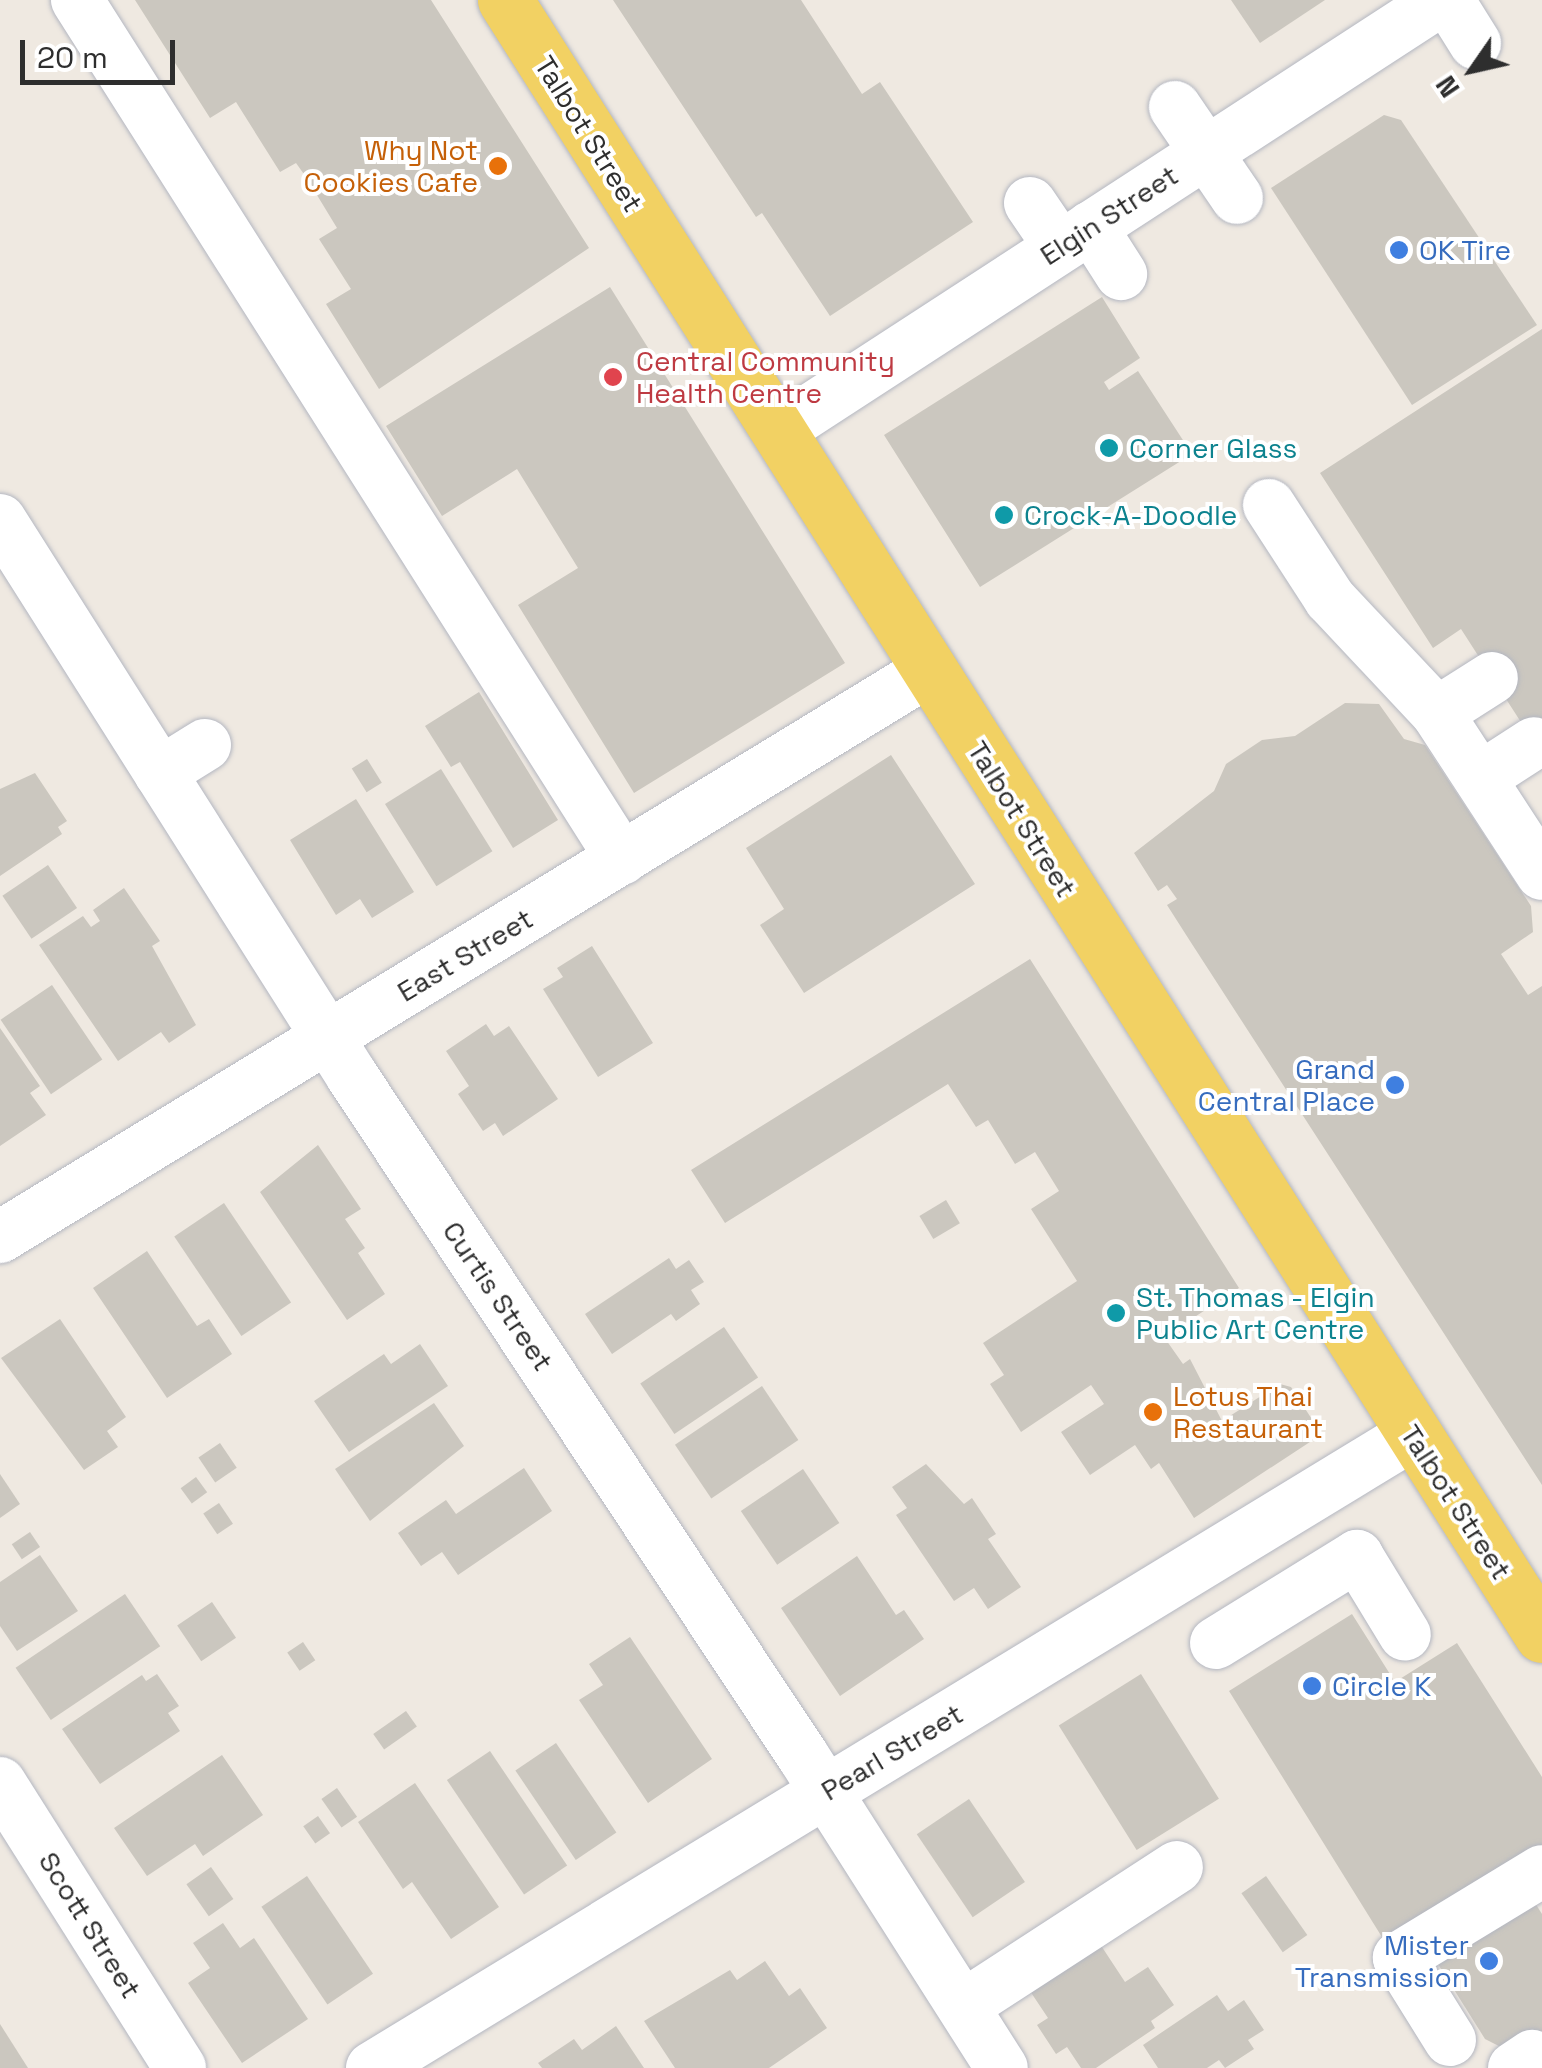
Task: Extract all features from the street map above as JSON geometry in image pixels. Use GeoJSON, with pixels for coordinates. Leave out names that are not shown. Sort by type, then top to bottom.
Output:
{"type":"FeatureCollection","features":[{"type":"Feature","properties":{"kind":"main road","name":"Talbot Street"},"geometry":{"type":"LineString","coordinates":[[505,0],[1412,1436],[1536,1611]]}},
{"type":"Feature","properties":{"kind":"street"},"geometry":{"type":"LineString","coordinates":[[76,0],[622,859]]}},
{"type":"Feature","properties":{"kind":"street"},"geometry":{"type":"LineString","coordinates":[[1444,0],[1475,44]]}},
{"type":"Feature","properties":{"kind":"street","name":"Elgin Street"},"geometry":{"type":"LineString","coordinates":[[778,432],[1444,0]]}},
{"type":"Feature","properties":{"kind":"street"},"geometry":{"type":"LineString","coordinates":[[1176,107],[1237,198]]}},
{"type":"Feature","properties":{"kind":"street"},"geometry":{"type":"LineString","coordinates":[[1030,204],[1121,274]]}},
{"type":"Feature","properties":{"kind":"street"},"geometry":{"type":"LineString","coordinates":[[1269,505],[1330,599],[1437,713],[1542,874]]}},
{"type":"Feature","properties":{"kind":"street","name":"Curtis Street"},"geometry":{"type":"LineString","coordinates":[[0,520],[328,1039],[826,1791],[1002,2068]]}},
{"type":"Feature","properties":{"kind":"street","name":"East Street"},"geometry":{"type":"LineString","coordinates":[[0,1238],[928,671]]}},
{"type":"Feature","properties":{"kind":"street"},"geometry":{"type":"LineString","coordinates":[[1437,713],[1492,678]]}},
{"type":"Feature","properties":{"kind":"street"},"geometry":{"type":"LineString","coordinates":[[1480,778],[1534,743]]}},
{"type":"Feature","properties":{"kind":"street"},"geometry":{"type":"LineString","coordinates":[[160,773],[205,745]]}},
{"type":"Feature","properties":{"kind":"street","name":"Pearl Street"},"geometry":{"type":"LineString","coordinates":[[372,2068],[826,1791],[1008,1700],[1270,1523],[1412,1436]]}},
{"type":"Feature","properties":{"kind":"street"},"geometry":{"type":"LineString","coordinates":[[1270,1523],[1309,1586]]}},
{"type":"Feature","properties":{"kind":"street"},"geometry":{"type":"LineString","coordinates":[[1216,1643],[1357,1556],[1404,1634]]}},
{"type":"Feature","properties":{"kind":"street","name":"Scott Street"},"geometry":{"type":"LineString","coordinates":[[0,1783],[180,2068]]}},
{"type":"Feature","properties":{"kind":"street"},"geometry":{"type":"LineString","coordinates":[[963,2006],[1177,1867]]}},
{"type":"Feature","properties":{"kind":"street"},"geometry":{"type":"LineString","coordinates":[[1450,2040],[1399,1958],[1541,1895]]}},
{"type":"Feature","properties":{"kind":"building"},"geometry":{"type":"Polygon","coordinates":[[[135,0],[431,0],[589,248],[379,389],[326,304],[351,289],[319,239],[337,228],[306,177],[296,163],[280,172],[236,102],[210,118],[135,0]]]}},
{"type":"Feature","properties":{"kind":"building"},"geometry":{"type":"Polygon","coordinates":[[[613,0],[801,0],[862,94],[880,82],[973,222],[830,316],[762,213],[756,217],[613,0]]]}},
{"type":"Feature","properties":{"kind":"building"},"geometry":{"type":"Polygon","coordinates":[[[1231,0],[1325,0],[1260,43],[1231,0]]]}},
{"type":"Feature","properties":{"kind":"building","name":"OK Tire"},"geometry":{"type":"Polygon","coordinates":[[[1384,115],[1401,120],[1537,325],[1412,405],[1271,188],[1384,115]]]}},
{"type":"Feature","properties":{"kind":"building"},"geometry":{"type":"Polygon","coordinates":[[[610,287],[845,663],[634,793],[518,605],[578,568],[517,469],[442,516],[386,426],[610,287]]]}},
{"type":"Feature","properties":{"kind":"building"},"geometry":{"type":"Polygon","coordinates":[[[1102,297],[1140,358],[1104,382],[1109,390],[1138,371],[1192,454],[980,587],[884,435],[1102,297]]]}},
{"type":"Feature","properties":{"kind":"building"},"geometry":{"type":"Polygon","coordinates":[[[1542,329],[1542,755],[1461,629],[1433,648],[1320,473],[1542,329]]]}},
{"type":"Feature","properties":{"kind":"building"},"geometry":{"type":"Polygon","coordinates":[[[479,692],[558,820],[513,848],[460,762],[451,767],[425,726],[479,692]]]}},
{"type":"Feature","properties":{"kind":"building"},"geometry":{"type":"Polygon","coordinates":[[[1345,703],[1379,704],[1404,739],[1425,745],[1531,906],[1533,932],[1501,954],[1528,995],[1542,986],[1542,1485],[1167,905],[1177,899],[1167,885],[1158,891],[1134,853],[1214,791],[1226,764],[1262,740],[1295,736],[1345,703]]]}},
{"type":"Feature","properties":{"kind":"building"},"geometry":{"type":"Polygon","coordinates":[[[891,755],[975,884],[804,993],[760,925],[784,909],[746,848],[891,755]]]}},
{"type":"Feature","properties":{"kind":"building"},"geometry":{"type":"Polygon","coordinates":[[[367,759],[382,783],[367,792],[352,769],[367,759]]]}},
{"type":"Feature","properties":{"kind":"building"},"geometry":{"type":"Polygon","coordinates":[[[441,769],[492,851],[436,886],[385,804],[441,769]]]}},
{"type":"Feature","properties":{"kind":"building"},"geometry":{"type":"Polygon","coordinates":[[[35,773],[67,821],[58,827],[62,834],[0,876],[0,789],[35,773]]]}},
{"type":"Feature","properties":{"kind":"building"},"geometry":{"type":"Polygon","coordinates":[[[356,799],[414,892],[372,918],[360,899],[336,915],[290,840],[356,799]]]}},
{"type":"Feature","properties":{"kind":"building"},"geometry":{"type":"Polygon","coordinates":[[[48,865],[77,908],[31,939],[2,896],[48,865]]]}},
{"type":"Feature","properties":{"kind":"building"},"geometry":{"type":"Polygon","coordinates":[[[124,888],[160,941],[152,946],[196,1025],[169,1043],[161,1032],[118,1061],[39,945],[83,916],[91,927],[100,921],[93,910],[124,888]]]}},
{"type":"Feature","properties":{"kind":"building"},"geometry":{"type":"Polygon","coordinates":[[[592,946],[653,1043],[598,1077],[543,989],[563,977],[557,968],[592,946]]]}},
{"type":"Feature","properties":{"kind":"building"},"geometry":{"type":"Polygon","coordinates":[[[1030,959],[1239,1288],[1164,1337],[1183,1364],[1190,1359],[1222,1421],[1280,1384],[1291,1387],[1317,1427],[1316,1438],[1194,1518],[1159,1463],[1151,1469],[1135,1445],[1090,1475],[1061,1432],[1104,1404],[1091,1385],[1021,1432],[990,1384],[1004,1375],[983,1343],[1077,1281],[1031,1209],[1059,1191],[1035,1152],[1015,1164],[988,1120],[976,1127],[948,1084],[725,1223],[691,1170],[1030,959]]]}},
{"type":"Feature","properties":{"kind":"building"},"geometry":{"type":"Polygon","coordinates":[[[52,985],[102,1060],[51,1094],[1,1020],[52,985]]]}},
{"type":"Feature","properties":{"kind":"building"},"geometry":{"type":"Polygon","coordinates":[[[486,1024],[494,1036],[509,1026],[558,1099],[503,1136],[495,1123],[483,1131],[458,1094],[469,1086],[446,1051],[486,1024]]]}},
{"type":"Feature","properties":{"kind":"building"},"geometry":{"type":"Polygon","coordinates":[[[0,1028],[40,1086],[30,1093],[46,1115],[0,1146],[0,1028]]]}},
{"type":"Feature","properties":{"kind":"building"},"geometry":{"type":"Polygon","coordinates":[[[318,1145],[361,1209],[345,1219],[365,1248],[358,1253],[385,1294],[347,1320],[260,1192],[318,1145]]]}},
{"type":"Feature","properties":{"kind":"building"},"geometry":{"type":"Polygon","coordinates":[[[946,1200],[960,1223],[933,1239],[919,1216],[946,1200]]]}},
{"type":"Feature","properties":{"kind":"building"},"geometry":{"type":"Polygon","coordinates":[[[224,1203],[291,1302],[241,1336],[174,1237],[224,1203]]]}},
{"type":"Feature","properties":{"kind":"building"},"geometry":{"type":"Polygon","coordinates":[[[147,1251],[197,1326],[209,1319],[232,1354],[167,1398],[93,1288],[147,1251]]]}},
{"type":"Feature","properties":{"kind":"building"},"geometry":{"type":"Polygon","coordinates":[[[669,1258],[676,1269],[689,1260],[704,1282],[691,1290],[700,1304],[676,1321],[671,1314],[612,1354],[585,1314],[669,1258]]]}},
{"type":"Feature","properties":{"kind":"building"},"geometry":{"type":"Polygon","coordinates":[[[60,1319],[126,1417],[107,1431],[118,1447],[84,1470],[1,1358],[60,1319]]]}},
{"type":"Feature","properties":{"kind":"building"},"geometry":{"type":"Polygon","coordinates":[[[724,1327],[758,1378],[674,1434],[640,1383],[724,1327]]]}},
{"type":"Feature","properties":{"kind":"building"},"geometry":{"type":"Polygon","coordinates":[[[420,1344],[448,1386],[349,1452],[314,1401],[384,1354],[391,1364],[420,1344]]]}},
{"type":"Feature","properties":{"kind":"building"},"geometry":{"type":"Polygon","coordinates":[[[762,1386],[798,1440],[711,1499],[675,1445],[762,1386]]]}},
{"type":"Feature","properties":{"kind":"building"},"geometry":{"type":"Polygon","coordinates":[[[434,1403],[464,1446],[370,1521],[335,1469],[434,1403]]]}},
{"type":"Feature","properties":{"kind":"building"},"geometry":{"type":"Polygon","coordinates":[[[220,1443],[237,1468],[215,1482],[198,1458],[220,1443]]]}},
{"type":"Feature","properties":{"kind":"building"},"geometry":{"type":"Polygon","coordinates":[[[926,1464],[964,1504],[972,1498],[996,1534],[988,1539],[1021,1587],[988,1609],[974,1588],[954,1601],[896,1515],[907,1508],[892,1487],[926,1464]]]}},
{"type":"Feature","properties":{"kind":"building"},"geometry":{"type":"Polygon","coordinates":[[[524,1468],[552,1511],[458,1575],[442,1552],[421,1566],[398,1533],[446,1500],[456,1514],[524,1468]]]}},
{"type":"Feature","properties":{"kind":"building"},"geometry":{"type":"Polygon","coordinates":[[[803,1469],[839,1523],[777,1565],[741,1511],[803,1469]]]}},
{"type":"Feature","properties":{"kind":"building"},"geometry":{"type":"Polygon","coordinates":[[[0,1474],[20,1504],[0,1518],[0,1474]]]}},
{"type":"Feature","properties":{"kind":"building"},"geometry":{"type":"Polygon","coordinates":[[[196,1477],[207,1492],[192,1504],[181,1488],[196,1477]]]}},
{"type":"Feature","properties":{"kind":"building"},"geometry":{"type":"Polygon","coordinates":[[[219,1503],[233,1524],[217,1534],[203,1514],[219,1503]]]}},
{"type":"Feature","properties":{"kind":"building"},"geometry":{"type":"Polygon","coordinates":[[[30,1532],[40,1547],[22,1559],[12,1544],[30,1532]]]}},
{"type":"Feature","properties":{"kind":"building"},"geometry":{"type":"Polygon","coordinates":[[[40,1555],[78,1611],[17,1651],[0,1626],[0,1582],[40,1555]]]}},
{"type":"Feature","properties":{"kind":"building"},"geometry":{"type":"Polygon","coordinates":[[[857,1556],[896,1615],[904,1610],[924,1639],[840,1696],[781,1608],[857,1556]]]}},
{"type":"Feature","properties":{"kind":"building"},"geometry":{"type":"Polygon","coordinates":[[[125,1594],[160,1646],[51,1720],[16,1668],[125,1594]]]}},
{"type":"Feature","properties":{"kind":"building"},"geometry":{"type":"Polygon","coordinates":[[[212,1602],[236,1638],[201,1661],[177,1625],[212,1602]]]}},
{"type":"Feature","properties":{"kind":"building"},"geometry":{"type":"Polygon","coordinates":[[[1352,1614],[1395,1682],[1457,1643],[1542,1777],[1542,1854],[1390,1950],[1229,1691],[1352,1614]]]}},
{"type":"Feature","properties":{"kind":"building"},"geometry":{"type":"Polygon","coordinates":[[[630,1637],[712,1759],[648,1803],[579,1700],[603,1685],[589,1664],[630,1637]]]}},
{"type":"Feature","properties":{"kind":"building"},"geometry":{"type":"Polygon","coordinates":[[[303,1642],[315,1660],[300,1671],[287,1653],[303,1642]]]}},
{"type":"Feature","properties":{"kind":"building"},"geometry":{"type":"Polygon","coordinates":[[[157,1674],[179,1706],[168,1713],[180,1731],[100,1784],[62,1729],[142,1675],[146,1681],[157,1674]]]}},
{"type":"Feature","properties":{"kind":"building"},"geometry":{"type":"Polygon","coordinates":[[[1141,1674],[1219,1799],[1137,1850],[1059,1725],[1141,1674]]]}},
{"type":"Feature","properties":{"kind":"building"},"geometry":{"type":"Polygon","coordinates":[[[406,1711],[417,1727],[384,1750],[373,1734],[406,1711]]]}},
{"type":"Feature","properties":{"kind":"building"},"geometry":{"type":"Polygon","coordinates":[[[556,1743],[616,1833],[576,1860],[515,1770],[556,1743]]]}},
{"type":"Feature","properties":{"kind":"building"},"geometry":{"type":"Polygon","coordinates":[[[490,1751],[567,1865],[524,1894],[447,1780],[490,1751]]]}},
{"type":"Feature","properties":{"kind":"building"},"geometry":{"type":"Polygon","coordinates":[[[222,1755],[263,1815],[203,1856],[195,1844],[147,1876],[114,1828],[222,1755]]]}},
{"type":"Feature","properties":{"kind":"building"},"geometry":{"type":"Polygon","coordinates":[[[415,1783],[499,1907],[451,1939],[412,1882],[403,1889],[358,1822],[415,1783]]]}},
{"type":"Feature","properties":{"kind":"building"},"geometry":{"type":"Polygon","coordinates":[[[337,1788],[357,1817],[342,1828],[321,1799],[337,1788]]]}},
{"type":"Feature","properties":{"kind":"building"},"geometry":{"type":"Polygon","coordinates":[[[969,1799],[1025,1882],[973,1917],[917,1834],[969,1799]]]}},
{"type":"Feature","properties":{"kind":"building"},"geometry":{"type":"Polygon","coordinates":[[[318,1816],[330,1833],[315,1844],[303,1826],[318,1816]]]}},
{"type":"Feature","properties":{"kind":"building"},"geometry":{"type":"Polygon","coordinates":[[[211,1867],[233,1899],[209,1916],[186,1884],[211,1867]]]}},
{"type":"Feature","properties":{"kind":"building"},"geometry":{"type":"Polygon","coordinates":[[[307,1876],[373,1974],[327,2005],[261,1907],[307,1876]]]}},
{"type":"Feature","properties":{"kind":"building"},"geometry":{"type":"Polygon","coordinates":[[[1266,1876],[1307,1935],[1283,1952],[1241,1893],[1266,1876]]]}},
{"type":"Feature","properties":{"kind":"building","name":"Mister Transmission"},"geometry":{"type":"Polygon","coordinates":[[[1528,1892],[1542,1914],[1542,2068],[1485,2039],[1431,1953],[1528,1892]]]}},
{"type":"Feature","properties":{"kind":"building"},"geometry":{"type":"Polygon","coordinates":[[[223,1923],[240,1948],[254,1938],[308,2019],[242,2063],[188,1983],[210,1968],[193,1943],[223,1923]]]}},
{"type":"Feature","properties":{"kind":"building"},"geometry":{"type":"Polygon","coordinates":[[[1100,1944],[1125,1982],[1148,1967],[1174,2005],[1151,2021],[1155,2028],[1096,2068],[1081,2068],[1067,2047],[1056,2054],[1037,2025],[1048,2018],[1030,1991],[1100,1944]]]}},
{"type":"Feature","properties":{"kind":"building"},"geometry":{"type":"Polygon","coordinates":[[[765,1961],[789,1996],[800,1988],[827,2028],[769,2068],[675,2068],[644,2021],[730,1970],[737,1980],[765,1961]]]}},
{"type":"Feature","properties":{"kind":"building"},"geometry":{"type":"Polygon","coordinates":[[[1217,1995],[1228,2011],[1244,2000],[1264,2030],[1248,2040],[1254,2049],[1225,2068],[1219,2060],[1207,2068],[1158,2068],[1143,2045],[1217,1995]]]}},
{"type":"Feature","properties":{"kind":"building"},"geometry":{"type":"Polygon","coordinates":[[[0,2024],[28,2068],[0,2068],[0,2024]]]}},
{"type":"Feature","properties":{"kind":"building"},"geometry":{"type":"Polygon","coordinates":[[[616,2026],[644,2068],[542,2068],[538,2063],[574,2039],[582,2050],[616,2026]]]}},
{"type":"Feature","properties":{"kind":"place","name":"Why Not Cookies Cafe"},"geometry":{"type":"Point","coordinates":[498,166]}},
{"type":"Feature","properties":{"kind":"place","name":"OK Tire"},"geometry":{"type":"Point","coordinates":[1399,250]}},
{"type":"Feature","properties":{"kind":"place","name":"Central Community Health Centre"},"geometry":{"type":"Point","coordinates":[613,377]}},
{"type":"Feature","properties":{"kind":"place","name":"Corner Glass"},"geometry":{"type":"Point","coordinates":[1109,448]}},
{"type":"Feature","properties":{"kind":"place","name":"Crock-A-Doodle"},"geometry":{"type":"Point","coordinates":[1004,515]}},
{"type":"Feature","properties":{"kind":"place","name":"Grand Central Place"},"geometry":{"type":"Point","coordinates":[1395,1085]}},
{"type":"Feature","properties":{"kind":"place","name":"St. Thomas - Elgin Public Art Centre"},"geometry":{"type":"Point","coordinates":[1116,1313]}},
{"type":"Feature","properties":{"kind":"place","name":"Lotus Thai Restaurant"},"geometry":{"type":"Point","coordinates":[1153,1412]}},
{"type":"Feature","properties":{"kind":"place","name":"Circle K"},"geometry":{"type":"Point","coordinates":[1312,1686]}},
{"type":"Feature","properties":{"kind":"place","name":"Mister Transmission"},"geometry":{"type":"Point","coordinates":[1489,1961]}}]}
